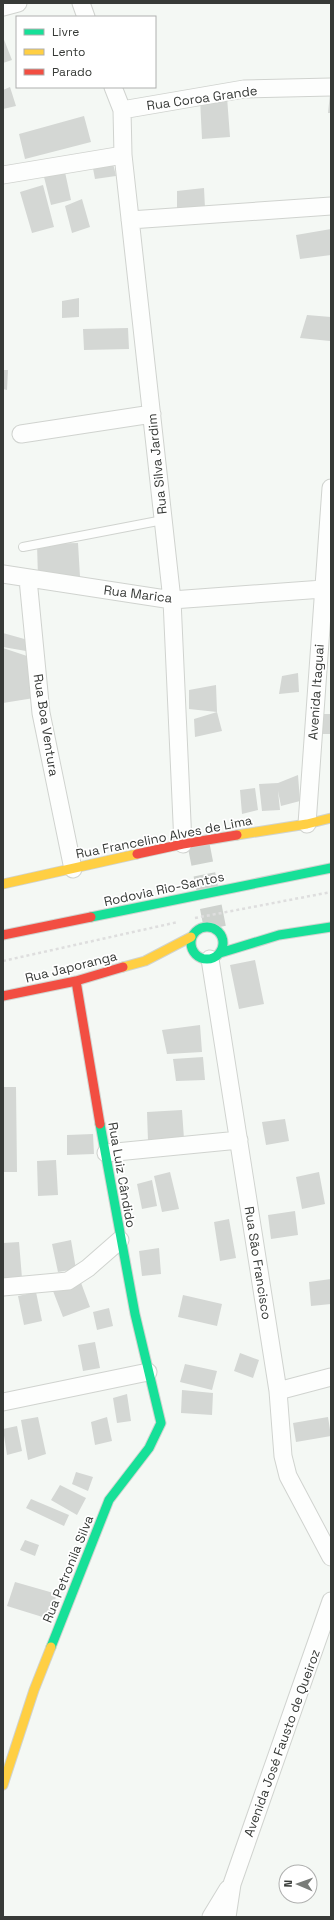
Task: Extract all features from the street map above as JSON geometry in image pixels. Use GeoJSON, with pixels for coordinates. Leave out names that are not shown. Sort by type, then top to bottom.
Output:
{"type":"FeatureCollection","features":[{"type":"Feature","properties":{"kind":"main road","name":"Rua Francelino Alves de Lima"},"geometry":{"type":"LineString","coordinates":[[3,884],[183,844],[307,824],[331,818]]}},
{"type":"Feature","properties":{"kind":"main road","name":"Rodovia Rio-Santos"},"geometry":{"type":"LineString","coordinates":[[3,936],[331,868]]}},
{"type":"Feature","properties":{"kind":"main road"},"geometry":{"type":"LineString","coordinates":[[207,926],[215,928],[222,935],[224,944],[211,957],[194,952],[191,948],[192,938],[198,929],[207,926]]}},
{"type":"Feature","properties":{"kind":"main road"},"geometry":{"type":"LineString","coordinates":[[247,935],[279,935],[331,927]]}},
{"type":"Feature","properties":{"kind":"main road"},"geometry":{"type":"LineString","coordinates":[[222,935],[234,935]]}},
{"type":"Feature","properties":{"kind":"main road"},"geometry":{"type":"LineString","coordinates":[[188,959],[211,957],[279,935]]}},
{"type":"Feature","properties":{"kind":"main road","name":"Rua Japoranga"},"geometry":{"type":"LineString","coordinates":[[3,996],[76,981],[145,961],[192,938]]}},
{"type":"Feature","properties":{"kind":"main road","name":"Rua Japoranga"},"geometry":{"type":"LineString","coordinates":[[145,961],[166,960]]}},
{"type":"Feature","properties":{"kind":"main road","name":"Rua Luiz Cândido"},"geometry":{"type":"LineString","coordinates":[[76,981],[120,1240],[148,1372]]}},
{"type":"Feature","properties":{"kind":"main road","name":"Rua Petronila Silva"},"geometry":{"type":"LineString","coordinates":[[3,1782],[34,1690],[109,1500],[149,1448],[161,1423],[148,1372]]}},
{"type":"Feature","properties":{"kind":"street"},"geometry":{"type":"LineString","coordinates":[[3,7],[18,3]]}},
{"type":"Feature","properties":{"kind":"street"},"geometry":{"type":"LineString","coordinates":[[81,3],[86,16]]}},
{"type":"Feature","properties":{"kind":"street","name":"Rua Coroa Grande"},"geometry":{"type":"LineString","coordinates":[[122,110],[244,89],[331,87]]}},
{"type":"Feature","properties":{"kind":"street","name":"Rua Silva Jardim"},"geometry":{"type":"LineString","coordinates":[[113,88],[122,110],[123,155],[172,600],[183,844]]}},
{"type":"Feature","properties":{"kind":"street"},"geometry":{"type":"LineString","coordinates":[[3,175],[123,155]]}},
{"type":"Feature","properties":{"kind":"street"},"geometry":{"type":"LineString","coordinates":[[130,220],[331,206]]}},
{"type":"Feature","properties":{"kind":"street"},"geometry":{"type":"LineString","coordinates":[[21,434],[152,414]]}},
{"type":"Feature","properties":{"kind":"street","name":"Avenida Itaguai"},"geometry":{"type":"LineString","coordinates":[[307,824],[331,488]]}},
{"type":"Feature","properties":{"kind":"street","name":"Rua Marica"},"geometry":{"type":"LineString","coordinates":[[3,574],[172,600],[323,589]]}},
{"type":"Feature","properties":{"kind":"street","name":"Rua Boa Ventura"},"geometry":{"type":"LineString","coordinates":[[28,579],[41,713],[73,869]]}},
{"type":"Feature","properties":{"kind":"street","name":"Rua São Francisco"},"geometry":{"type":"LineString","coordinates":[[211,957],[278,1391],[283,1456],[288,1476],[331,1557]]}},
{"type":"Feature","properties":{"kind":"street"},"geometry":{"type":"LineString","coordinates":[[106,1153],[239,1140]]}},
{"type":"Feature","properties":{"kind":"street"},"geometry":{"type":"LineString","coordinates":[[3,1287],[68,1281],[88,1268],[120,1240]]}},
{"type":"Feature","properties":{"kind":"street"},"geometry":{"type":"LineString","coordinates":[[3,1402],[148,1372]]}},
{"type":"Feature","properties":{"kind":"street"},"geometry":{"type":"LineString","coordinates":[[278,1391],[331,1378]]}},
{"type":"Feature","properties":{"kind":"street","name":"Avenida José Fausto de Queiroz"},"geometry":{"type":"LineString","coordinates":[[227,1917],[232,1884],[331,1601]]}},
{"type":"Feature","properties":{"kind":"street","name":"Avenida José Fausto de Queiroz"},"geometry":{"type":"LineString","coordinates":[[211,1917],[232,1884]]}},
{"type":"Feature","properties":{"kind":"lane"},"geometry":{"type":"LineString","coordinates":[[23,547],[163,520]]}},
{"type":"Feature","properties":{"kind":"path"},"geometry":{"type":"LineString","coordinates":[[192,919],[331,892]]}},
{"type":"Feature","properties":{"kind":"path"},"geometry":{"type":"LineString","coordinates":[[3,961],[185,920]]}},
{"type":"Feature","properties":{"kind":"building"},"geometry":{"type":"Polygon","coordinates":[[[3,37],[12,60],[3,63],[3,37]]]}},
{"type":"Feature","properties":{"kind":"building"},"geometry":{"type":"Polygon","coordinates":[[[10,87],[16,106],[3,109],[3,90],[10,87]]]}},
{"type":"Feature","properties":{"kind":"building"},"geometry":{"type":"Polygon","coordinates":[[[330,94],[331,113],[328,113],[330,94]]]}},
{"type":"Feature","properties":{"kind":"building"},"geometry":{"type":"Polygon","coordinates":[[[227,97],[230,137],[202,139],[200,99],[227,97]]]}},
{"type":"Feature","properties":{"kind":"building"},"geometry":{"type":"Polygon","coordinates":[[[84,116],[91,142],[25,159],[19,134],[84,116]]]}},
{"type":"Feature","properties":{"kind":"building"},"geometry":{"type":"Polygon","coordinates":[[[112,159],[116,176],[95,179],[92,163],[112,159]]]}},
{"type":"Feature","properties":{"kind":"building"},"geometry":{"type":"Polygon","coordinates":[[[65,172],[71,200],[51,205],[44,177],[65,172]]]}},
{"type":"Feature","properties":{"kind":"building"},"geometry":{"type":"Polygon","coordinates":[[[43,185],[54,227],[32,233],[20,192],[43,185]]]}},
{"type":"Feature","properties":{"kind":"building"},"geometry":{"type":"Polygon","coordinates":[[[204,188],[205,208],[177,210],[177,191],[204,188]]]}},
{"type":"Feature","properties":{"kind":"building"},"geometry":{"type":"Polygon","coordinates":[[[82,199],[90,227],[72,233],[65,206],[82,199]]]}},
{"type":"Feature","properties":{"kind":"building"},"geometry":{"type":"Polygon","coordinates":[[[331,229],[331,255],[300,259],[296,235],[331,229]]]}},
{"type":"Feature","properties":{"kind":"building"},"geometry":{"type":"Polygon","coordinates":[[[79,298],[79,317],[62,318],[62,301],[79,298]]]}},
{"type":"Feature","properties":{"kind":"building"},"geometry":{"type":"Polygon","coordinates":[[[307,315],[331,317],[330,341],[300,338],[307,315]]]}},
{"type":"Feature","properties":{"kind":"building"},"geometry":{"type":"Polygon","coordinates":[[[128,328],[129,349],[84,350],[83,329],[128,328]]]}},
{"type":"Feature","properties":{"kind":"building"},"geometry":{"type":"Polygon","coordinates":[[[3,370],[8,370],[7,390],[3,389],[3,370]]]}},
{"type":"Feature","properties":{"kind":"building"},"geometry":{"type":"Polygon","coordinates":[[[78,543],[80,577],[38,578],[37,544],[78,543]]]}},
{"type":"Feature","properties":{"kind":"building"},"geometry":{"type":"Polygon","coordinates":[[[3,633],[28,640],[26,651],[3,647],[3,633]]]}},
{"type":"Feature","properties":{"kind":"building"},"geometry":{"type":"Polygon","coordinates":[[[3,648],[27,656],[34,698],[3,703],[3,648]]]}},
{"type":"Feature","properties":{"kind":"building"},"geometry":{"type":"Polygon","coordinates":[[[298,673],[299,692],[279,694],[282,676],[298,673]]]}},
{"type":"Feature","properties":{"kind":"building"},"geometry":{"type":"Polygon","coordinates":[[[216,685],[217,712],[189,709],[189,690],[216,685]]]}},
{"type":"Feature","properties":{"kind":"building"},"geometry":{"type":"Polygon","coordinates":[[[217,712],[222,731],[195,737],[194,719],[217,712]]]}},
{"type":"Feature","properties":{"kind":"building"},"geometry":{"type":"Polygon","coordinates":[[[320,714],[331,714],[331,734],[320,734],[320,714]]]}},
{"type":"Feature","properties":{"kind":"building"},"geometry":{"type":"Polygon","coordinates":[[[298,775],[300,801],[281,806],[278,791],[280,810],[262,811],[259,784],[278,783],[298,775]]]}},
{"type":"Feature","properties":{"kind":"building"},"geometry":{"type":"Polygon","coordinates":[[[255,788],[258,810],[242,814],[240,790],[255,788]]]}},
{"type":"Feature","properties":{"kind":"building"},"geometry":{"type":"Polygon","coordinates":[[[255,960],[264,1004],[239,1009],[230,965],[255,960]]]}},
{"type":"Feature","properties":{"kind":"building"},"geometry":{"type":"Polygon","coordinates":[[[200,1025],[202,1052],[167,1054],[162,1030],[200,1025]]]}},
{"type":"Feature","properties":{"kind":"building"},"geometry":{"type":"Polygon","coordinates":[[[203,1057],[205,1080],[176,1081],[173,1059],[203,1057]]]}},
{"type":"Feature","properties":{"kind":"building"},"geometry":{"type":"Polygon","coordinates":[[[3,1087],[16,1087],[17,1172],[3,1172],[3,1087]]]}},
{"type":"Feature","properties":{"kind":"building"},"geometry":{"type":"Polygon","coordinates":[[[182,1110],[184,1139],[148,1141],[147,1112],[182,1110]]]}},
{"type":"Feature","properties":{"kind":"building"},"geometry":{"type":"Polygon","coordinates":[[[285,1119],[289,1141],[266,1145],[262,1122],[285,1119]]]}},
{"type":"Feature","properties":{"kind":"building"},"geometry":{"type":"Polygon","coordinates":[[[93,1134],[94,1154],[67,1155],[67,1135],[93,1134]]]}},
{"type":"Feature","properties":{"kind":"building"},"geometry":{"type":"Polygon","coordinates":[[[56,1160],[58,1195],[38,1196],[37,1161],[56,1160]]]}},
{"type":"Feature","properties":{"kind":"building"},"geometry":{"type":"Polygon","coordinates":[[[170,1172],[179,1209],[162,1212],[154,1176],[170,1172]]]}},
{"type":"Feature","properties":{"kind":"building"},"geometry":{"type":"Polygon","coordinates":[[[319,1172],[325,1204],[302,1209],[296,1177],[319,1172]]]}},
{"type":"Feature","properties":{"kind":"building"},"geometry":{"type":"Polygon","coordinates":[[[152,1180],[157,1206],[142,1209],[137,1184],[152,1180]]]}},
{"type":"Feature","properties":{"kind":"building"},"geometry":{"type":"Polygon","coordinates":[[[295,1211],[298,1235],[271,1239],[268,1215],[295,1211]]]}},
{"type":"Feature","properties":{"kind":"building"},"geometry":{"type":"Polygon","coordinates":[[[229,1219],[236,1258],[220,1261],[214,1222],[229,1219]]]}},
{"type":"Feature","properties":{"kind":"building"},"geometry":{"type":"Polygon","coordinates":[[[71,1240],[76,1269],[58,1272],[52,1244],[71,1240]]]}},
{"type":"Feature","properties":{"kind":"building"},"geometry":{"type":"Polygon","coordinates":[[[19,1242],[22,1278],[3,1279],[3,1243],[19,1242]]]}},
{"type":"Feature","properties":{"kind":"building"},"geometry":{"type":"Polygon","coordinates":[[[159,1248],[161,1274],[142,1276],[139,1251],[159,1248]]]}},
{"type":"Feature","properties":{"kind":"building"},"geometry":{"type":"Polygon","coordinates":[[[331,1279],[331,1304],[311,1306],[309,1282],[331,1279]]]}},
{"type":"Feature","properties":{"kind":"building"},"geometry":{"type":"Polygon","coordinates":[[[80,1280],[90,1307],[63,1317],[53,1291],[80,1280]]]}},
{"type":"Feature","properties":{"kind":"building"},"geometry":{"type":"Polygon","coordinates":[[[36,1292],[42,1321],[24,1325],[18,1296],[36,1292]]]}},
{"type":"Feature","properties":{"kind":"building"},"geometry":{"type":"Polygon","coordinates":[[[183,1295],[222,1304],[217,1326],[178,1317],[183,1295]]]}},
{"type":"Feature","properties":{"kind":"building"},"geometry":{"type":"Polygon","coordinates":[[[109,1308],[113,1326],[97,1330],[93,1312],[109,1308]]]}},
{"type":"Feature","properties":{"kind":"building"},"geometry":{"type":"Polygon","coordinates":[[[95,1342],[100,1368],[83,1371],[78,1345],[95,1342]]]}},
{"type":"Feature","properties":{"kind":"building"},"geometry":{"type":"Polygon","coordinates":[[[240,1353],[259,1360],[253,1378],[234,1371],[240,1353]]]}},
{"type":"Feature","properties":{"kind":"building"},"geometry":{"type":"Polygon","coordinates":[[[185,1364],[217,1371],[212,1390],[180,1382],[185,1364]]]}},
{"type":"Feature","properties":{"kind":"building"},"geometry":{"type":"Polygon","coordinates":[[[182,1390],[213,1393],[212,1415],[181,1413],[182,1390]]]}},
{"type":"Feature","properties":{"kind":"building"},"geometry":{"type":"Polygon","coordinates":[[[127,1394],[131,1421],[117,1423],[113,1398],[127,1394]]]}},
{"type":"Feature","properties":{"kind":"building"},"geometry":{"type":"Polygon","coordinates":[[[38,1417],[46,1454],[28,1460],[21,1420],[38,1417]]]}},
{"type":"Feature","properties":{"kind":"building"},"geometry":{"type":"Polygon","coordinates":[[[107,1417],[112,1441],[95,1445],[91,1422],[107,1417]]]}},
{"type":"Feature","properties":{"kind":"building"},"geometry":{"type":"Polygon","coordinates":[[[328,1417],[331,1436],[296,1442],[293,1423],[328,1417]]]}},
{"type":"Feature","properties":{"kind":"building"},"geometry":{"type":"Polygon","coordinates":[[[17,1426],[22,1451],[7,1455],[3,1429],[17,1426]]]}},
{"type":"Feature","properties":{"kind":"building"},"geometry":{"type":"Polygon","coordinates":[[[76,1472],[93,1477],[88,1491],[72,1484],[76,1472]]]}},
{"type":"Feature","properties":{"kind":"building"},"geometry":{"type":"Polygon","coordinates":[[[60,1485],[86,1498],[77,1515],[51,1500],[60,1485]]]}},
{"type":"Feature","properties":{"kind":"building"},"geometry":{"type":"Polygon","coordinates":[[[31,1499],[69,1515],[64,1526],[26,1508],[31,1499]]]}},
{"type":"Feature","properties":{"kind":"building"},"geometry":{"type":"Polygon","coordinates":[[[25,1540],[39,1545],[35,1556],[20,1550],[25,1540]]]}},
{"type":"Feature","properties":{"kind":"building"},"geometry":{"type":"Polygon","coordinates":[[[15,1582],[57,1594],[49,1619],[7,1606],[15,1582]]]}},
{"type":"Feature","properties":{"kind":"tunnel"},"geometry":{"type":"LineString","coordinates":[[198,842],[215,928]]}},
{"type":"Feature","properties":{"kind":"traffic: fast"},"geometry":{"type":"LineString","coordinates":[[91,917],[331,868]]}},
{"type":"Feature","properties":{"kind":"traffic: fast"},"geometry":{"type":"LineString","coordinates":[[204,927],[210,927],[219,931],[223,943],[219,955],[210,959],[204,959],[195,955],[191,946],[191,940],[195,931],[204,927]]}},
{"type":"Feature","properties":{"kind":"traffic: fast"},"geometry":{"type":"LineString","coordinates":[[220,953],[279,935],[331,927]]}},
{"type":"Feature","properties":{"kind":"traffic: fast"},"geometry":{"type":"LineString","coordinates":[[51,1647],[109,1500],[149,1448],[161,1423],[135,1314],[100,1124]]}},
{"type":"Feature","properties":{"kind":"traffic: slow"},"geometry":{"type":"LineString","coordinates":[[237,835],[307,824],[331,818]]}},
{"type":"Feature","properties":{"kind":"traffic: slow"},"geometry":{"type":"LineString","coordinates":[[3,884],[137,854]]}},
{"type":"Feature","properties":{"kind":"traffic: slow"},"geometry":{"type":"LineString","coordinates":[[123,967],[145,961],[191,937]]}},
{"type":"Feature","properties":{"kind":"traffic: slow"},"geometry":{"type":"LineString","coordinates":[[3,1785],[34,1690],[51,1647]]}},
{"type":"Feature","properties":{"kind":"traffic: jam"},"geometry":{"type":"LineString","coordinates":[[137,854],[183,844],[237,835]]}},
{"type":"Feature","properties":{"kind":"traffic: jam"},"geometry":{"type":"LineString","coordinates":[[3,935],[91,917]]}},
{"type":"Feature","properties":{"kind":"traffic: jam"},"geometry":{"type":"LineString","coordinates":[[3,996],[76,981],[123,967]]}},
{"type":"Feature","properties":{"kind":"traffic: jam"},"geometry":{"type":"LineString","coordinates":[[76,981],[100,1124]]}}]}
